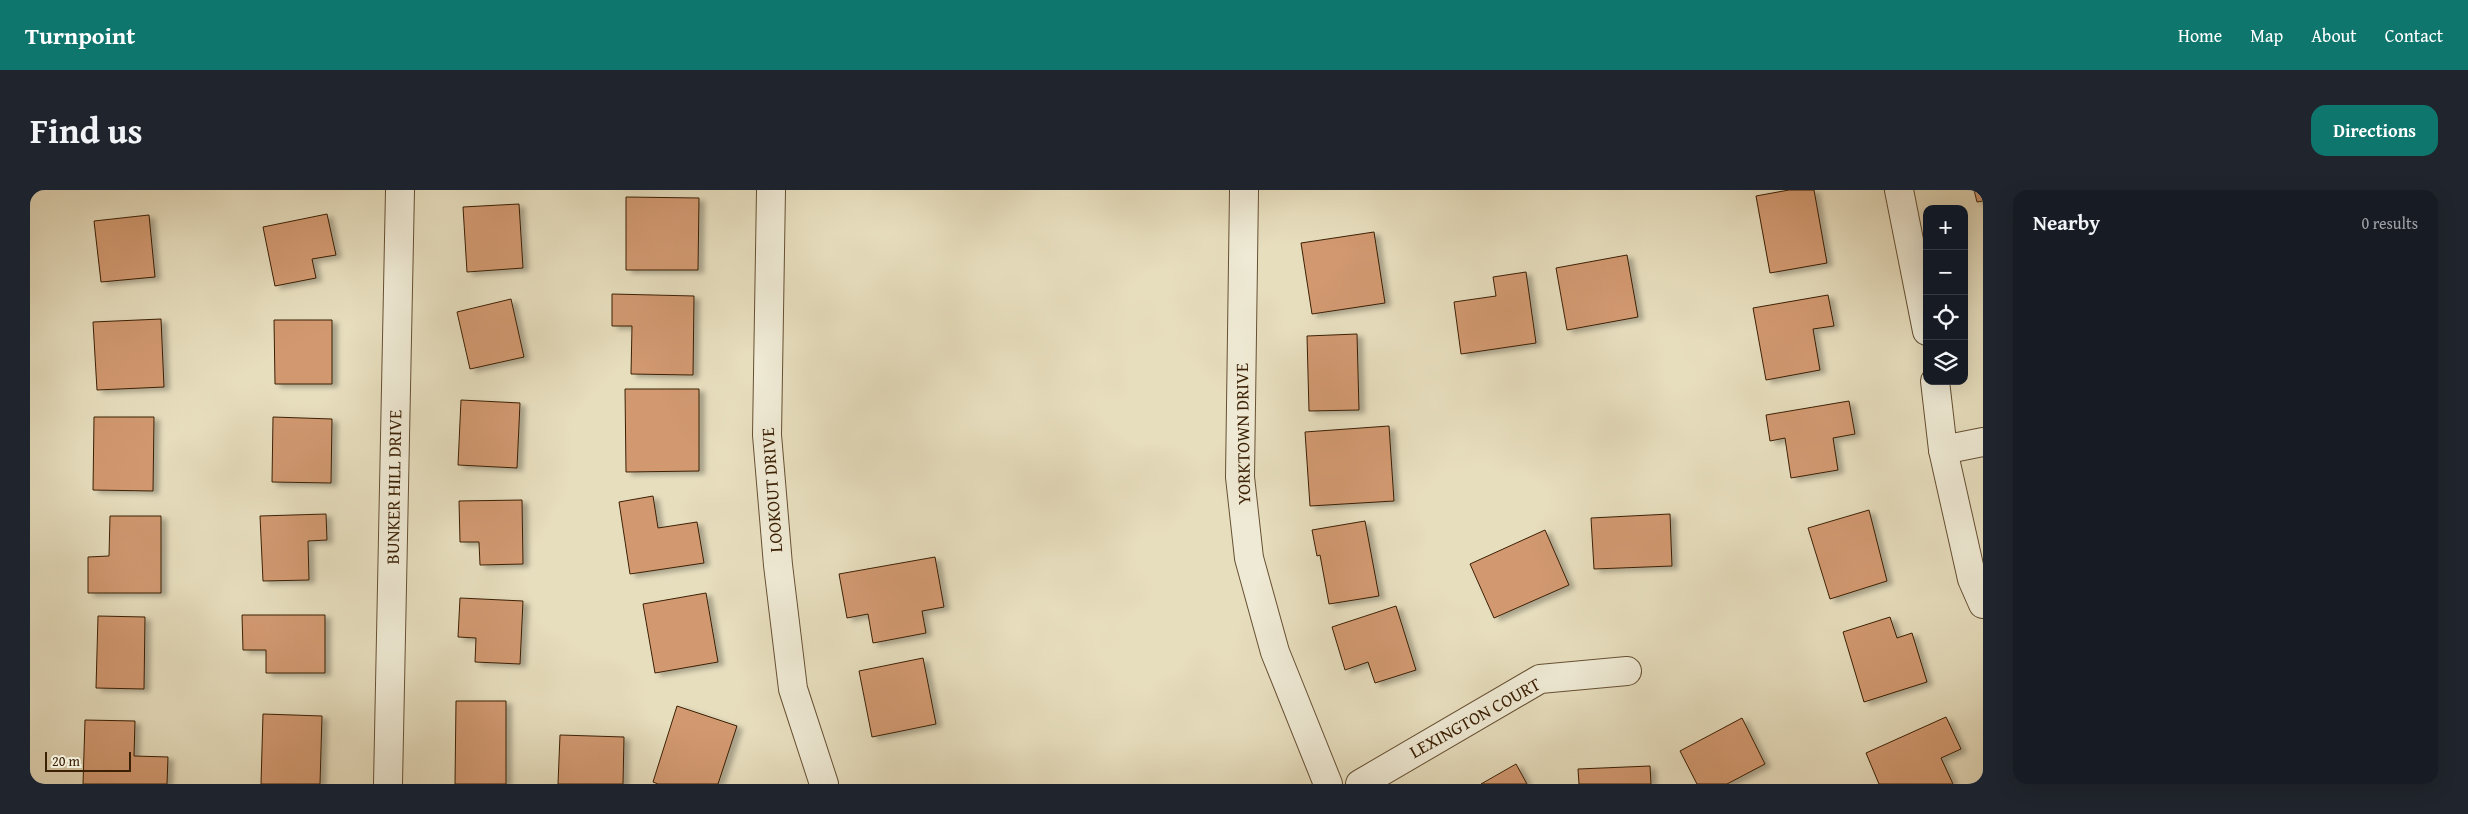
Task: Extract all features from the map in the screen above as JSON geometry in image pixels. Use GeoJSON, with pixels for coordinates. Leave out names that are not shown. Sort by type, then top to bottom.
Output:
{"type":"FeatureCollection","features":[{"type":"Feature","properties":{"kind":"street","name":"BUNKER HILL DRIVE"},"geometry":{"type":"LineString","coordinates":[[388,784],[400,190]]}},
{"type":"Feature","properties":{"kind":"street","name":"LOOKOUT DRIVE"},"geometry":{"type":"LineString","coordinates":[[771,190],[767,435],[778,565],[793,689],[824,784]]}},
{"type":"Feature","properties":{"kind":"street","name":"YORKTOWN DRIVE"},"geometry":{"type":"LineString","coordinates":[[1244,190],[1240,477],[1249,558],[1275,652],[1328,784]]}},
{"type":"Feature","properties":{"kind":"street"},"geometry":{"type":"LineString","coordinates":[[1899,190],[1923,311]]}},
{"type":"Feature","properties":{"kind":"street"},"geometry":{"type":"LineString","coordinates":[[1935,385],[1943,450],[1972,579],[1983,604]]}},
{"type":"Feature","properties":{"kind":"street"},"geometry":{"type":"LineString","coordinates":[[1943,450],[1983,442]]}},
{"type":"Feature","properties":{"kind":"street","name":"LEXINGTON COURT"},"geometry":{"type":"LineString","coordinates":[[1360,784],[1540,679],[1627,671]]}},
{"type":"Feature","properties":{"kind":"building"},"geometry":{"type":"Polygon","coordinates":[[[1789,190],[1814,190],[1827,263],[1770,273],[1756,196],[1789,190]]]}},
{"type":"Feature","properties":{"kind":"building"},"geometry":{"type":"Polygon","coordinates":[[[1974,190],[1983,190],[1983,201],[1977,202],[1974,190]]]}},
{"type":"Feature","properties":{"kind":"building"},"geometry":{"type":"Polygon","coordinates":[[[626,197],[699,198],[698,270],[626,270],[626,197]]]}},
{"type":"Feature","properties":{"kind":"building"},"geometry":{"type":"Polygon","coordinates":[[[519,204],[523,268],[467,272],[463,207],[519,204]]]}},
{"type":"Feature","properties":{"kind":"building"},"geometry":{"type":"Polygon","coordinates":[[[327,214],[336,255],[312,259],[316,278],[275,286],[263,227],[327,214]]]}},
{"type":"Feature","properties":{"kind":"building"},"geometry":{"type":"Polygon","coordinates":[[[149,215],[155,277],[101,282],[94,221],[149,215]]]}},
{"type":"Feature","properties":{"kind":"building"},"geometry":{"type":"Polygon","coordinates":[[[1374,232],[1385,303],[1312,314],[1301,243],[1374,232]]]}},
{"type":"Feature","properties":{"kind":"building"},"geometry":{"type":"Polygon","coordinates":[[[1627,255],[1638,317],[1567,330],[1556,268],[1627,255]]]}},
{"type":"Feature","properties":{"kind":"building"},"geometry":{"type":"Polygon","coordinates":[[[1526,272],[1536,343],[1461,354],[1454,302],[1496,296],[1493,277],[1526,272]]]}},
{"type":"Feature","properties":{"kind":"building"},"geometry":{"type":"Polygon","coordinates":[[[612,294],[694,296],[693,375],[631,374],[632,326],[612,326],[612,294]]]}},
{"type":"Feature","properties":{"kind":"building"},"geometry":{"type":"Polygon","coordinates":[[[1828,295],[1834,326],[1813,329],[1820,370],[1766,380],[1753,308],[1828,295]]]}},
{"type":"Feature","properties":{"kind":"building"},"geometry":{"type":"Polygon","coordinates":[[[511,299],[524,357],[470,369],[457,312],[511,299]]]}},
{"type":"Feature","properties":{"kind":"building"},"geometry":{"type":"Polygon","coordinates":[[[161,319],[164,387],[97,390],[93,322],[161,319]]]}},
{"type":"Feature","properties":{"kind":"building"},"geometry":{"type":"Polygon","coordinates":[[[274,320],[332,320],[332,384],[275,384],[274,320]]]}},
{"type":"Feature","properties":{"kind":"building"},"geometry":{"type":"Polygon","coordinates":[[[1357,334],[1359,410],[1309,411],[1307,336],[1357,334]]]}},
{"type":"Feature","properties":{"kind":"building"},"geometry":{"type":"Polygon","coordinates":[[[625,389],[699,389],[699,471],[626,472],[625,389]]]}},
{"type":"Feature","properties":{"kind":"building"},"geometry":{"type":"Polygon","coordinates":[[[461,400],[520,403],[517,468],[458,465],[461,400]]]}},
{"type":"Feature","properties":{"kind":"building"},"geometry":{"type":"Polygon","coordinates":[[[1849,401],[1855,434],[1833,438],[1838,470],[1791,478],[1785,438],[1770,441],[1766,415],[1849,401]]]}},
{"type":"Feature","properties":{"kind":"building"},"geometry":{"type":"Polygon","coordinates":[[[94,417],[154,417],[153,491],[93,490],[94,417]]]}},
{"type":"Feature","properties":{"kind":"building"},"geometry":{"type":"Polygon","coordinates":[[[273,417],[332,419],[331,483],[272,482],[273,417]]]}},
{"type":"Feature","properties":{"kind":"building"},"geometry":{"type":"Polygon","coordinates":[[[1389,426],[1394,501],[1310,506],[1305,432],[1389,426]]]}},
{"type":"Feature","properties":{"kind":"building"},"geometry":{"type":"Polygon","coordinates":[[[653,496],[658,528],[697,522],[704,563],[630,574],[619,502],[653,496]]]}},
{"type":"Feature","properties":{"kind":"building"},"geometry":{"type":"Polygon","coordinates":[[[522,500],[523,564],[480,565],[479,542],[460,542],[459,501],[522,500]]]}},
{"type":"Feature","properties":{"kind":"building"},"geometry":{"type":"Polygon","coordinates":[[[1869,510],[1887,581],[1830,599],[1808,528],[1869,510]]]}},
{"type":"Feature","properties":{"kind":"building"},"geometry":{"type":"Polygon","coordinates":[[[326,514],[327,540],[308,541],[309,580],[263,581],[260,516],[326,514]]]}},
{"type":"Feature","properties":{"kind":"building"},"geometry":{"type":"Polygon","coordinates":[[[1670,514],[1672,566],[1594,569],[1591,518],[1670,514]]]}},
{"type":"Feature","properties":{"kind":"building"},"geometry":{"type":"Polygon","coordinates":[[[110,516],[161,516],[161,593],[88,593],[88,557],[109,556],[110,516]]]}},
{"type":"Feature","properties":{"kind":"building"},"geometry":{"type":"Polygon","coordinates":[[[1365,521],[1379,596],[1329,604],[1320,555],[1317,556],[1312,530],[1365,521]]]}},
{"type":"Feature","properties":{"kind":"building"},"geometry":{"type":"Polygon","coordinates":[[[1545,530],[1569,585],[1494,618],[1470,564],[1545,530]]]}},
{"type":"Feature","properties":{"kind":"building"},"geometry":{"type":"Polygon","coordinates":[[[935,557],[944,607],[922,611],[926,633],[873,643],[868,614],[847,618],[839,574],[935,557]]]}},
{"type":"Feature","properties":{"kind":"building"},"geometry":{"type":"Polygon","coordinates":[[[706,593],[718,662],[655,673],[643,604],[706,593]]]}},
{"type":"Feature","properties":{"kind":"building"},"geometry":{"type":"Polygon","coordinates":[[[460,598],[523,601],[520,664],[475,662],[476,638],[458,637],[460,598]]]}},
{"type":"Feature","properties":{"kind":"building"},"geometry":{"type":"Polygon","coordinates":[[[1396,606],[1416,670],[1375,683],[1368,662],[1345,670],[1332,627],[1396,606]]]}},
{"type":"Feature","properties":{"kind":"building"},"geometry":{"type":"Polygon","coordinates":[[[242,615],[325,615],[325,673],[266,673],[266,650],[243,650],[242,615]]]}},
{"type":"Feature","properties":{"kind":"building"},"geometry":{"type":"Polygon","coordinates":[[[98,616],[145,617],[144,689],[96,688],[98,616]]]}},
{"type":"Feature","properties":{"kind":"building"},"geometry":{"type":"Polygon","coordinates":[[[1890,617],[1897,638],[1912,633],[1927,682],[1864,702],[1843,632],[1890,617]]]}},
{"type":"Feature","properties":{"kind":"building"},"geometry":{"type":"Polygon","coordinates":[[[923,658],[936,724],[872,737],[859,671],[923,658]]]}},
{"type":"Feature","properties":{"kind":"building"},"geometry":{"type":"Polygon","coordinates":[[[456,701],[506,701],[506,784],[455,784],[456,701]]]}},
{"type":"Feature","properties":{"kind":"building"},"geometry":{"type":"Polygon","coordinates":[[[677,706],[737,726],[718,784],[658,784],[653,782],[677,706]]]}},
{"type":"Feature","properties":{"kind":"building"},"geometry":{"type":"Polygon","coordinates":[[[263,714],[322,716],[320,784],[261,784],[263,714]]]}},
{"type":"Feature","properties":{"kind":"building"},"geometry":{"type":"Polygon","coordinates":[[[1946,717],[1961,749],[1941,758],[1953,784],[1879,784],[1866,753],[1946,717]]]}},
{"type":"Feature","properties":{"kind":"building"},"geometry":{"type":"Polygon","coordinates":[[[1742,718],[1765,764],[1727,784],[1697,784],[1680,751],[1742,718]]]}},
{"type":"Feature","properties":{"kind":"building"},"geometry":{"type":"Polygon","coordinates":[[[85,720],[135,721],[134,756],[168,757],[167,784],[83,784],[85,720]]]}},
{"type":"Feature","properties":{"kind":"building"},"geometry":{"type":"Polygon","coordinates":[[[560,735],[624,737],[623,784],[558,784],[560,735]]]}},
{"type":"Feature","properties":{"kind":"building"},"geometry":{"type":"Polygon","coordinates":[[[1516,764],[1527,784],[1481,784],[1516,764]]]}},
{"type":"Feature","properties":{"kind":"building"},"geometry":{"type":"Polygon","coordinates":[[[1650,766],[1651,784],[1579,784],[1578,769],[1650,766]]]}}]}
